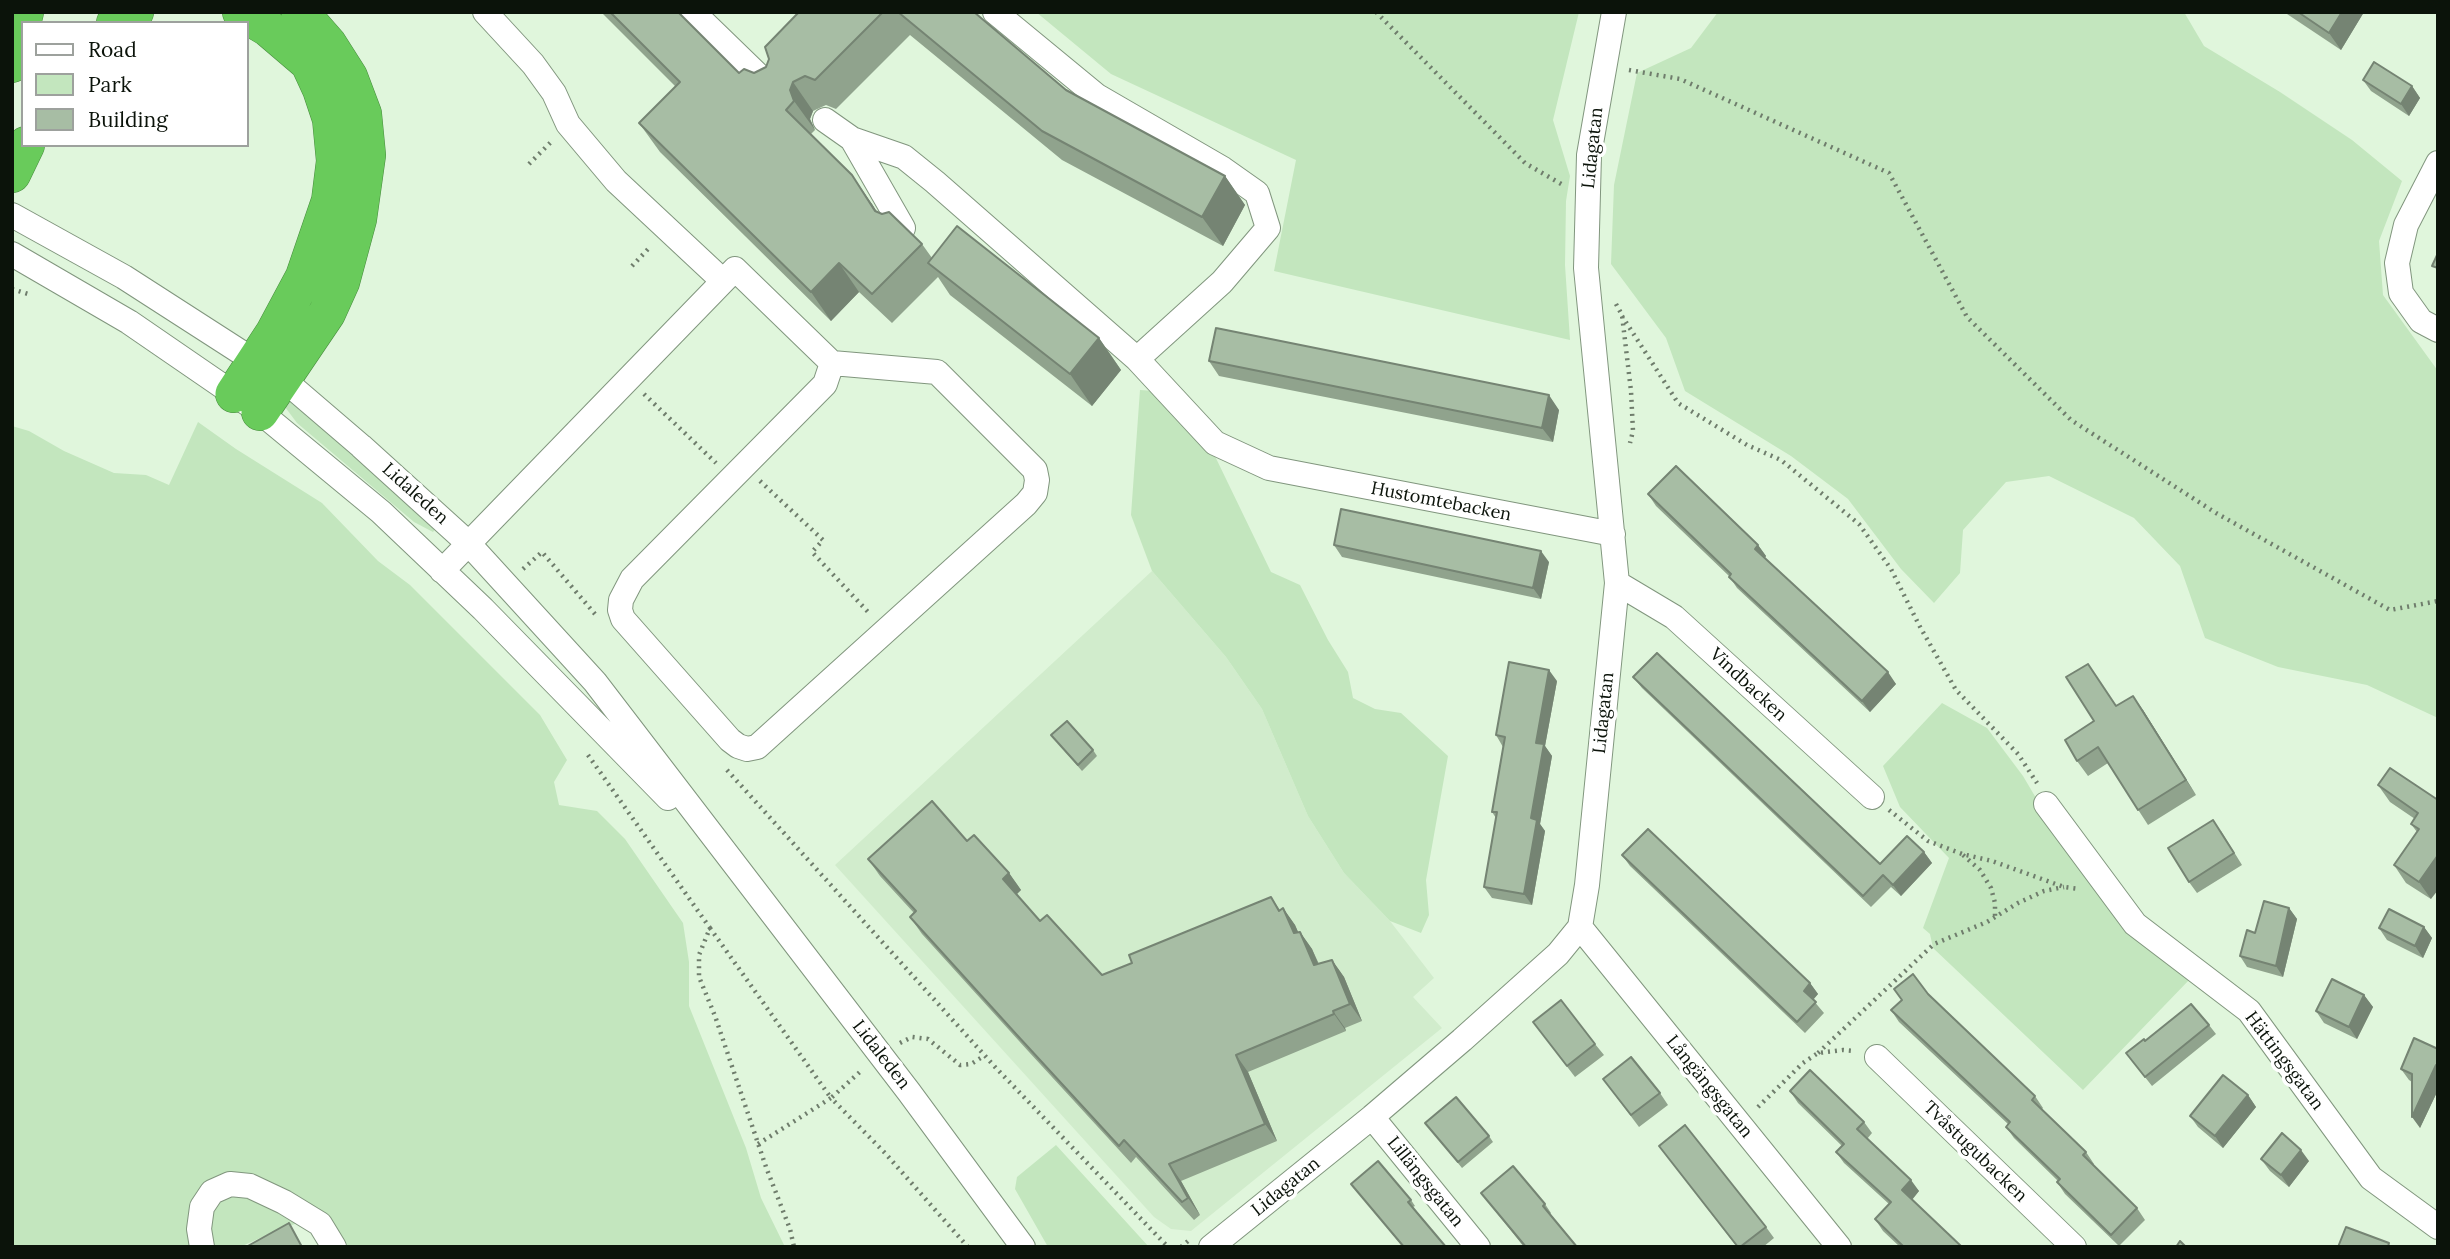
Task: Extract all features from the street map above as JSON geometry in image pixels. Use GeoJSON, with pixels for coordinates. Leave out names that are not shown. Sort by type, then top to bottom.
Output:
{"type":"FeatureCollection","features":[{"type":"Feature","properties":{"kind":"highway"},"geometry":{"type":"LineString","coordinates":[[119,21],[135,12]]}},
{"type":"Feature","properties":{"kind":"highway"},"geometry":{"type":"LineString","coordinates":[[241,12],[268,28],[309,63],[331,120],[335,161],[330,201],[270,371]]}},
{"type":"Feature","properties":{"kind":"highway"},"geometry":{"type":"LineString","coordinates":[[247,403],[270,371],[327,313],[341,282],[358,219],[367,155],[363,114],[349,78],[328,44],[300,12]]}},
{"type":"Feature","properties":{"kind":"highway"},"geometry":{"type":"LineString","coordinates":[[12,64],[21,28]]}},
{"type":"Feature","properties":{"kind":"street"},"geometry":{"type":"LineString","coordinates":[[485,12],[533,64],[554,93],[568,124],[616,181],[723,281]]}},
{"type":"Feature","properties":{"kind":"street"},"geometry":{"type":"LineString","coordinates":[[693,12],[758,75],[775,87]]}},
{"type":"Feature","properties":{"kind":"street"},"geometry":{"type":"LineString","coordinates":[[996,12],[1097,96],[1223,169],[1257,193],[1268,228],[1222,282],[1137,359]]}},
{"type":"Feature","properties":{"kind":"street","name":"Lidagatan"},"geometry":{"type":"LineString","coordinates":[[1201,1242],[1372,1117],[1519,991],[1558,954],[1580,927],[1587,885],[1617,583],[1586,268],[1588,155],[1614,12]]}},
{"type":"Feature","properties":{"kind":"street"},"geometry":{"type":"LineString","coordinates":[[825,120],[852,139],[903,228]]}},
{"type":"Feature","properties":{"kind":"street","name":"Hustomtebacken"},"geometry":{"type":"LineString","coordinates":[[852,139],[904,157],[1137,359],[1215,443],[1269,468],[1613,534]]}},
{"type":"Feature","properties":{"kind":"street"},"geometry":{"type":"LineString","coordinates":[[2438,163],[2406,225],[2397,263],[2401,293],[2421,321],[2438,330]]}},
{"type":"Feature","properties":{"kind":"street","name":"Lidaleden"},"geometry":{"type":"LineString","coordinates":[[12,215],[124,277],[270,371],[361,446],[508,584],[595,682],[909,1092],[1023,1247]]}},
{"type":"Feature","properties":{"kind":"street","name":"Lidaleden"},"geometry":{"type":"LineString","coordinates":[[12,254],[129,322],[247,403],[381,512],[483,609],[735,865]]}},
{"type":"Feature","properties":{"kind":"street"},"geometry":{"type":"LineString","coordinates":[[442,571],[735,269],[832,362],[937,372],[1035,470],[1035,493],[757,747],[747,749],[730,740],[623,619],[621,600],[632,579],[825,384],[832,362]]}},
{"type":"Feature","properties":{"kind":"street","name":"Vindbacken"},"geometry":{"type":"LineString","coordinates":[[1617,583],[1674,617],[1872,797]]}},
{"type":"Feature","properties":{"kind":"street","name":"Hättingsgatan"},"geometry":{"type":"LineString","coordinates":[[2046,804],[2135,925],[2249,1011],[2371,1178],[2438,1227]]}},
{"type":"Feature","properties":{"kind":"street","name":"Långängsgatan"},"geometry":{"type":"LineString","coordinates":[[1580,927],[1839,1247]]}},
{"type":"Feature","properties":{"kind":"street","name":"Tvåstugubacken"},"geometry":{"type":"LineString","coordinates":[[1877,1057],[2074,1247]]}},
{"type":"Feature","properties":{"kind":"street","name":"Lillängsgatan"},"geometry":{"type":"LineString","coordinates":[[1372,1117],[1478,1247]]}},
{"type":"Feature","properties":{"kind":"street"},"geometry":{"type":"LineString","coordinates":[[202,1247],[199,1229],[202,1207],[212,1192],[230,1184],[250,1186],[320,1224],[334,1247]]}},
{"type":"Feature","properties":{"kind":"path"},"geometry":{"type":"LineString","coordinates":[[1376,12],[1525,163],[1567,187],[1588,191]]}},
{"type":"Feature","properties":{"kind":"path"},"geometry":{"type":"LineString","coordinates":[[1617,68],[1680,79],[1889,173],[1967,317],[2071,420],[2216,513],[2390,610],[2438,601]]}},
{"type":"Feature","properties":{"kind":"path"},"geometry":{"type":"LineString","coordinates":[[529,164],[568,124]]}},
{"type":"Feature","properties":{"kind":"path"},"geometry":{"type":"LineString","coordinates":[[12,289],[35,296]]}},
{"type":"Feature","properties":{"kind":"path"},"geometry":{"type":"LineString","coordinates":[[1610,293],[1678,403],[1747,445],[1782,460],[1859,524],[1891,569],[1956,690],[2018,754],[2035,779],[2046,804]]}},
{"type":"Feature","properties":{"kind":"path"},"geometry":{"type":"LineString","coordinates":[[1622,315],[1633,431],[1630,444]]}},
{"type":"Feature","properties":{"kind":"path"},"geometry":{"type":"LineString","coordinates":[[628,379],[824,540],[812,552],[885,631]]}},
{"type":"Feature","properties":{"kind":"path"},"geometry":{"type":"LineString","coordinates":[[508,584],[542,552],[599,618]]}},
{"type":"Feature","properties":{"kind":"path"},"geometry":{"type":"LineString","coordinates":[[585,751],[831,1098],[885,1153],[968,1247]]}},
{"type":"Feature","properties":{"kind":"path"},"geometry":{"type":"LineString","coordinates":[[719,760],[984,1056],[1168,1247]]}},
{"type":"Feature","properties":{"kind":"path"},"geometry":{"type":"LineString","coordinates":[[1872,797],[1928,841],[2064,887],[2110,894]]}},
{"type":"Feature","properties":{"kind":"path"},"geometry":{"type":"LineString","coordinates":[[1962,854],[1980,870],[1991,888],[1995,916]]}},
{"type":"Feature","properties":{"kind":"path"},"geometry":{"type":"LineString","coordinates":[[1740,1125],[1802,1063],[1818,1053],[1934,944],[1955,937],[2044,891],[2064,887]]}},
{"type":"Feature","properties":{"kind":"path"},"geometry":{"type":"LineString","coordinates":[[710,928],[699,954],[699,977],[790,1229],[794,1247]]}},
{"type":"Feature","properties":{"kind":"path"},"geometry":{"type":"LineString","coordinates":[[899,1043],[912,1037],[928,1039],[960,1065],[971,1065],[984,1056]]}},
{"type":"Feature","properties":{"kind":"path"},"geometry":{"type":"LineString","coordinates":[[1818,1053],[1843,1050],[1877,1057]]}},
{"type":"Feature","properties":{"kind":"path"},"geometry":{"type":"LineString","coordinates":[[758,1144],[831,1098],[863,1070]]}},
{"type":"Feature","properties":{"kind":"path"},"geometry":{"type":"LineString","coordinates":[[1181,1247],[1201,1242]]}},
{"type":"Feature","properties":{"kind":"shaded area"},"geometry":{"type":"Polygon","coordinates":[[[1152,571],[1226,657],[1262,709],[1308,816],[1344,873],[1390,921],[1434,978],[1413,997],[1442,1028],[1191,1231],[1171,1229],[1154,1217],[835,865],[1152,571]]]}},
{"type":"Feature","properties":{"kind":"green space"},"geometry":{"type":"Polygon","coordinates":[[[1036,12],[1579,12],[1553,120],[1570,176],[1566,201],[1565,265],[1570,340],[1274,271],[1296,160],[1111,74],[1036,12]]]}},
{"type":"Feature","properties":{"kind":"green space"},"geometry":{"type":"Polygon","coordinates":[[[1718,12],[2184,12],[2204,46],[2352,140],[2402,181],[2379,241],[2383,295],[2438,371],[2438,718],[2367,685],[2278,667],[2205,638],[2180,566],[2134,518],[2049,476],[2006,482],[1963,530],[1960,573],[1934,603],[1901,569],[1848,499],[1791,456],[1685,391],[1666,338],[1611,264],[1614,185],[1637,73],[1691,48],[1718,12]]]}},
{"type":"Feature","properties":{"kind":"green space"},"geometry":{"type":"Polygon","coordinates":[[[1140,390],[1153,391],[1212,450],[1271,572],[1300,585],[1348,672],[1353,698],[1375,709],[1401,713],[1448,756],[1426,880],[1429,915],[1421,933],[1390,921],[1344,873],[1308,816],[1262,709],[1226,657],[1152,571],[1131,515],[1140,390]]]}},
{"type":"Feature","properties":{"kind":"green space"},"geometry":{"type":"Polygon","coordinates":[[[290,399],[437,527],[433,532],[414,522],[297,423],[285,407],[290,399]]]}},
{"type":"Feature","properties":{"kind":"green space"},"geometry":{"type":"Polygon","coordinates":[[[198,422],[322,503],[378,561],[410,585],[540,715],[567,760],[554,782],[559,805],[597,811],[625,839],[683,923],[689,962],[689,1006],[746,1148],[761,1198],[785,1247],[344,1247],[318,1207],[320,1215],[240,1247],[12,1247],[12,426],[29,431],[64,451],[114,473],[146,475],[169,485],[198,422]]]}},
{"type":"Feature","properties":{"kind":"green space"},"geometry":{"type":"Polygon","coordinates":[[[1942,703],[1987,728],[2036,798],[2190,979],[2083,1090],[1933,948],[1930,934],[1923,928],[1949,858],[1900,807],[1883,766],[1942,703]]]}},
{"type":"Feature","properties":{"kind":"green space"},"geometry":{"type":"Polygon","coordinates":[[[1056,1145],[1149,1247],[1048,1247],[1015,1189],[1017,1177],[1056,1145]]]}},
{"type":"Feature","properties":{"kind":"building"},"geometry":{"type":"Polygon","coordinates":[[[610,12],[678,12],[739,73],[744,69],[754,73],[766,67],[769,59],[765,47],[799,12],[883,12],[815,80],[805,76],[793,82],[790,90],[794,101],[786,110],[852,175],[875,211],[882,214],[889,212],[922,244],[872,294],[839,263],[811,292],[639,123],[680,82],[610,12]]]}},
{"type":"Feature","properties":{"kind":"building"},"geometry":{"type":"Polygon","coordinates":[[[898,12],[974,12],[1066,90],[1225,176],[1202,217],[1042,131],[898,12]]]}},
{"type":"Feature","properties":{"kind":"building"},"geometry":{"type":"Polygon","coordinates":[[[2298,12],[2342,12],[2329,33],[2298,12]]]}},
{"type":"Feature","properties":{"kind":"building"},"geometry":{"type":"Polygon","coordinates":[[[2374,62],[2412,86],[2401,104],[2363,80],[2374,62]]]}},
{"type":"Feature","properties":{"kind":"building"},"geometry":{"type":"Polygon","coordinates":[[[957,226],[1099,338],[1070,374],[928,263],[957,226]]]}},
{"type":"Feature","properties":{"kind":"building"},"geometry":{"type":"Polygon","coordinates":[[[2438,253],[2438,268],[2432,266],[2438,253]]]}},
{"type":"Feature","properties":{"kind":"building"},"geometry":{"type":"Polygon","coordinates":[[[1216,328],[1549,395],[1542,428],[1209,361],[1216,328]]]}},
{"type":"Feature","properties":{"kind":"building"},"geometry":{"type":"Polygon","coordinates":[[[1676,466],[1758,545],[1755,549],[1888,672],[1862,701],[1729,577],[1731,574],[1648,494],[1676,466]]]}},
{"type":"Feature","properties":{"kind":"building"},"geometry":{"type":"Polygon","coordinates":[[[1341,509],[1541,551],[1533,588],[1334,545],[1341,509]]]}},
{"type":"Feature","properties":{"kind":"building"},"geometry":{"type":"Polygon","coordinates":[[[1657,653],[1880,864],[1907,836],[1924,852],[1893,885],[1883,875],[1863,896],[1633,677],[1657,653]]]}},
{"type":"Feature","properties":{"kind":"building"},"geometry":{"type":"Polygon","coordinates":[[[1509,662],[1549,670],[1536,743],[1544,744],[1531,818],[1537,820],[1524,894],[1484,887],[1497,812],[1492,812],[1505,737],[1496,735],[1509,662]]]}},
{"type":"Feature","properties":{"kind":"building"},"geometry":{"type":"Polygon","coordinates":[[[2088,664],[2116,706],[2133,696],[2186,780],[2138,810],[2098,747],[2077,761],[2065,740],[2094,721],[2066,677],[2088,664]]]}},
{"type":"Feature","properties":{"kind":"building"},"geometry":{"type":"Polygon","coordinates":[[[1067,721],[1093,750],[1078,765],[1051,735],[1067,721]]]}},
{"type":"Feature","properties":{"kind":"building"},"geometry":{"type":"Polygon","coordinates":[[[2390,768],[2438,800],[2438,855],[2419,882],[2394,865],[2419,829],[2411,824],[2418,813],[2378,785],[2390,768]]]}},
{"type":"Feature","properties":{"kind":"building"},"geometry":{"type":"Polygon","coordinates":[[[932,801],[967,841],[974,835],[1009,873],[1003,879],[1040,921],[1047,915],[1102,975],[1132,963],[1129,955],[1271,897],[1279,911],[1283,908],[1294,933],[1300,932],[1314,965],[1332,960],[1350,1004],[1333,1011],[1334,1014],[1236,1055],[1265,1124],[1169,1164],[1188,1198],[1182,1202],[1124,1140],[1119,1146],[1017,1035],[910,917],[916,911],[868,859],[932,801]]]}},
{"type":"Feature","properties":{"kind":"building"},"geometry":{"type":"Polygon","coordinates":[[[2213,820],[2234,853],[2189,882],[2168,848],[2213,820]]]}},
{"type":"Feature","properties":{"kind":"building"},"geometry":{"type":"Polygon","coordinates":[[[1648,829],[1810,983],[1804,991],[1816,1002],[1797,1022],[1622,855],[1648,829]]]}},
{"type":"Feature","properties":{"kind":"building"},"geometry":{"type":"Polygon","coordinates":[[[2264,901],[2289,908],[2276,966],[2240,956],[2247,930],[2255,933],[2264,901]]]}},
{"type":"Feature","properties":{"kind":"building"},"geometry":{"type":"Polygon","coordinates":[[[2389,909],[2424,927],[2415,946],[2379,928],[2389,909]]]}},
{"type":"Feature","properties":{"kind":"building"},"geometry":{"type":"Polygon","coordinates":[[[1913,974],[1928,994],[2035,1096],[2032,1100],[2086,1152],[2083,1155],[2137,1208],[2111,1235],[2057,1182],[2060,1179],[2006,1127],[2010,1122],[1891,1010],[1902,1000],[1894,989],[1913,974]]]}},
{"type":"Feature","properties":{"kind":"building"},"geometry":{"type":"Polygon","coordinates":[[[2332,979],[2364,995],[2349,1027],[2316,1011],[2332,979]]]}},
{"type":"Feature","properties":{"kind":"building"},"geometry":{"type":"Polygon","coordinates":[[[1561,1000],[1595,1044],[1567,1066],[1533,1022],[1561,1000]]]}},
{"type":"Feature","properties":{"kind":"building"},"geometry":{"type":"Polygon","coordinates":[[[2191,1004],[2209,1025],[2145,1077],[2126,1053],[2191,1004]]]}},
{"type":"Feature","properties":{"kind":"building"},"geometry":{"type":"Polygon","coordinates":[[[2414,1038],[2438,1049],[2438,1065],[2412,1117],[2412,1074],[2401,1069],[2414,1038]]]}},
{"type":"Feature","properties":{"kind":"building"},"geometry":{"type":"Polygon","coordinates":[[[1631,1057],[1660,1093],[1631,1115],[1603,1079],[1631,1057]]]}},
{"type":"Feature","properties":{"kind":"building"},"geometry":{"type":"Polygon","coordinates":[[[1810,1070],[1864,1122],[1857,1129],[1911,1180],[1902,1190],[1962,1247],[1904,1247],[1875,1219],[1891,1202],[1836,1152],[1844,1144],[1790,1091],[1810,1070]]]}},
{"type":"Feature","properties":{"kind":"building"},"geometry":{"type":"Polygon","coordinates":[[[2223,1075],[2248,1095],[2215,1136],[2190,1116],[2223,1075]]]}},
{"type":"Feature","properties":{"kind":"building"},"geometry":{"type":"Polygon","coordinates":[[[1456,1097],[1489,1136],[1458,1162],[1425,1123],[1456,1097]]]}},
{"type":"Feature","properties":{"kind":"building"},"geometry":{"type":"Polygon","coordinates":[[[1685,1125],[1766,1227],[1740,1247],[1659,1146],[1685,1125]]]}},
{"type":"Feature","properties":{"kind":"building"},"geometry":{"type":"Polygon","coordinates":[[[2282,1133],[2301,1150],[2281,1175],[2261,1159],[2282,1133]]]}},
{"type":"Feature","properties":{"kind":"building"},"geometry":{"type":"Polygon","coordinates":[[[1378,1161],[1446,1247],[1404,1247],[1351,1184],[1378,1161]]]}},
{"type":"Feature","properties":{"kind":"building"},"geometry":{"type":"Polygon","coordinates":[[[1513,1166],[1577,1247],[1526,1247],[1481,1193],[1513,1166]]]}},
{"type":"Feature","properties":{"kind":"building"},"geometry":{"type":"Polygon","coordinates":[[[289,1223],[302,1247],[246,1247],[289,1223]]]}},
{"type":"Feature","properties":{"kind":"building"},"geometry":{"type":"Polygon","coordinates":[[[2346,1227],[2389,1243],[2388,1247],[2338,1247],[2346,1227]]]}}]}
